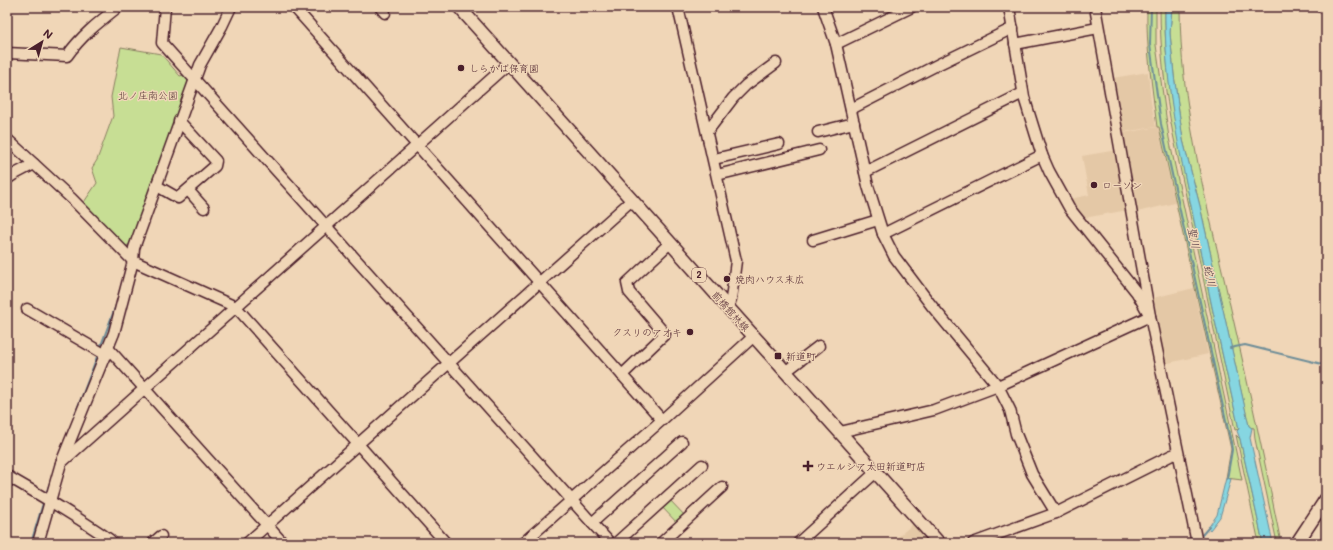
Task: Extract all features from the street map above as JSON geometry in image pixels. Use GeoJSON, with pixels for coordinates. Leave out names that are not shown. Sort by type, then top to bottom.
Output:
{"type":"FeatureCollection","features":[{"type":"Feature","properties":{"kind":"main road","name":"前橋館林線"},"geometry":{"type":"LineString","coordinates":[[459,7],[939,543]]}},
{"type":"Feature","properties":{"kind":"main road"},"geometry":{"type":"LineString","coordinates":[[1297,543],[1326,498]]}},
{"type":"Feature","properties":{"kind":"street"},"geometry":{"type":"LineString","coordinates":[[7,53],[67,56],[76,43],[118,7]]}},
{"type":"Feature","properties":{"kind":"street"},"geometry":{"type":"LineString","coordinates":[[165,7],[162,43],[448,364],[610,543]]}},
{"type":"Feature","properties":{"kind":"street"},"geometry":{"type":"LineString","coordinates":[[38,543],[61,463],[107,351],[134,261],[134,248],[179,121],[200,65],[231,7]]}},
{"type":"Feature","properties":{"kind":"street"},"geometry":{"type":"LineString","coordinates":[[294,7],[416,146],[662,420]]}},
{"type":"Feature","properties":{"kind":"street"},"geometry":{"type":"LineString","coordinates":[[678,7],[736,261],[731,299],[728,308]]}},
{"type":"Feature","properties":{"kind":"street"},"geometry":{"type":"LineString","coordinates":[[823,7],[836,44],[865,172],[883,234],[894,256],[931,305],[998,386],[1010,410],[1016,434],[1028,464],[1056,513]]}},
{"type":"Feature","properties":{"kind":"street"},"geometry":{"type":"LineString","coordinates":[[836,44],[912,7]]}},
{"type":"Feature","properties":{"kind":"street"},"geometry":{"type":"LineString","coordinates":[[1009,7],[1023,93],[1042,154],[1049,171],[1070,208],[1137,293],[1150,316]]}},
{"type":"Feature","properties":{"kind":"street"},"geometry":{"type":"LineString","coordinates":[[1095,7],[1150,316],[1197,543]]}},
{"type":"Feature","properties":{"kind":"street"},"geometry":{"type":"LineString","coordinates":[[1321,7],[1326,8]]}},
{"type":"Feature","properties":{"kind":"street"},"geometry":{"type":"LineString","coordinates":[[851,109],[938,64],[1013,28]]}},
{"type":"Feature","properties":{"kind":"street"},"geometry":{"type":"LineString","coordinates":[[1015,44],[1098,28]]}},
{"type":"Feature","properties":{"kind":"street"},"geometry":{"type":"LineString","coordinates":[[61,463],[509,63]]}},
{"type":"Feature","properties":{"kind":"street"},"geometry":{"type":"LineString","coordinates":[[707,132],[733,98],[746,85],[776,63]]}},
{"type":"Feature","properties":{"kind":"street"},"geometry":{"type":"LineString","coordinates":[[865,172],[1023,93]]}},
{"type":"Feature","properties":{"kind":"street"},"geometry":{"type":"LineString","coordinates":[[157,186],[178,198],[215,166],[216,161],[179,121]]}},
{"type":"Feature","properties":{"kind":"street"},"geometry":{"type":"LineString","coordinates":[[818,132],[854,123]]}},
{"type":"Feature","properties":{"kind":"street"},"geometry":{"type":"LineString","coordinates":[[7,139],[72,199],[134,261],[236,307],[446,543]]}},
{"type":"Feature","properties":{"kind":"street"},"geometry":{"type":"LineString","coordinates":[[714,160],[779,144]]}},
{"type":"Feature","properties":{"kind":"street"},"geometry":{"type":"LineString","coordinates":[[717,175],[819,150]]}},
{"type":"Feature","properties":{"kind":"street"},"geometry":{"type":"LineString","coordinates":[[883,234],[1042,154]]}},
{"type":"Feature","properties":{"kind":"street"},"geometry":{"type":"LineString","coordinates":[[7,179],[34,164]]}},
{"type":"Feature","properties":{"kind":"street"},"geometry":{"type":"LineString","coordinates":[[188,190],[204,208]]}},
{"type":"Feature","properties":{"kind":"street"},"geometry":{"type":"LineString","coordinates":[[247,543],[632,200]]}},
{"type":"Feature","properties":{"kind":"street"},"geometry":{"type":"LineString","coordinates":[[813,240],[878,220]]}},
{"type":"Feature","properties":{"kind":"street"},"geometry":{"type":"LineString","coordinates":[[622,375],[666,334],[629,292],[627,283],[670,243]]}},
{"type":"Feature","properties":{"kind":"street"},"geometry":{"type":"LineString","coordinates":[[27,309],[107,351],[145,388],[283,543]]}},
{"type":"Feature","properties":{"kind":"street"},"geometry":{"type":"LineString","coordinates":[[840,432],[934,410],[998,386],[1150,316]]}},
{"type":"Feature","properties":{"kind":"street"},"geometry":{"type":"LineString","coordinates":[[523,543],[754,336]]}},
{"type":"Feature","properties":{"kind":"street"},"geometry":{"type":"LineString","coordinates":[[785,372],[819,346]]}},
{"type":"Feature","properties":{"kind":"street"},"geometry":{"type":"LineString","coordinates":[[592,523],[682,442]]}},
{"type":"Feature","properties":{"kind":"street"},"geometry":{"type":"LineString","coordinates":[[973,543],[1056,513],[1172,455],[1178,454]]}},
{"type":"Feature","properties":{"kind":"street"},"geometry":{"type":"LineString","coordinates":[[616,543],[702,465]]}},
{"type":"Feature","properties":{"kind":"street"},"geometry":{"type":"LineString","coordinates":[[798,543],[876,472]]}},
{"type":"Feature","properties":{"kind":"street"},"geometry":{"type":"LineString","coordinates":[[7,476],[82,520],[113,543]]}},
{"type":"Feature","properties":{"kind":"street"},"geometry":{"type":"LineString","coordinates":[[662,543],[722,487]]}},
{"type":"Feature","properties":{"kind":"street"},"geometry":{"type":"LineString","coordinates":[[153,543],[161,536]]}},
{"type":"Feature","properties":{"kind":"shaded area"},"geometry":{"type":"Polygon","coordinates":[[[1148,72],[1151,102],[1156,127],[1123,132],[1113,78],[1148,72]]]}},
{"type":"Feature","properties":{"kind":"shaded area"},"geometry":{"type":"Polygon","coordinates":[[[1158,127],[1175,203],[1137,212],[1123,133],[1158,127]]]}},
{"type":"Feature","properties":{"kind":"shaded area","name":"ローソン"},"geometry":{"type":"Polygon","coordinates":[[[1117,150],[1128,210],[1084,218],[1070,199],[1089,195],[1082,156],[1117,150]]]}},
{"type":"Feature","properties":{"kind":"shaded area"},"geometry":{"type":"Polygon","coordinates":[[[1194,288],[1208,354],[1164,364],[1157,330],[1158,319],[1153,298],[1194,288]]]}},
{"type":"Feature","properties":{"kind":"shaded area"},"geometry":{"type":"Polygon","coordinates":[[[913,524],[930,543],[891,543],[913,524]]]}},
{"type":"Feature","properties":{"kind":"green space"},"geometry":{"type":"Polygon","coordinates":[[[1147,7],[1156,7],[1156,45],[1169,138],[1242,480],[1226,478],[1231,449],[1159,127],[1157,127],[1148,52],[1147,7]]]}},
{"type":"Feature","properties":{"kind":"green space"},"geometry":{"type":"Polygon","coordinates":[[[1160,7],[1165,7],[1165,32],[1169,81],[1176,129],[1239,429],[1235,430],[1170,118],[1162,55],[1160,7]]]}},
{"type":"Feature","properties":{"kind":"green space"},"geometry":{"type":"Polygon","coordinates":[[[1172,7],[1180,7],[1184,77],[1195,146],[1281,543],[1279,543],[1276,538],[1254,428],[1249,427],[1200,206],[1183,140],[1170,33],[1172,7]]]}},
{"type":"Feature","properties":{"kind":"green space","name":"北ノ庄南公園"},"geometry":{"type":"Polygon","coordinates":[[[121,47],[161,54],[180,76],[187,74],[191,81],[132,244],[125,246],[82,205],[97,183],[92,168],[97,160],[113,116],[111,97],[121,47]]]}},
{"type":"Feature","properties":{"kind":"green space"},"geometry":{"type":"Polygon","coordinates":[[[1236,435],[1240,439],[1263,543],[1259,543],[1236,435]]]}},
{"type":"Feature","properties":{"kind":"green space"},"geometry":{"type":"Polygon","coordinates":[[[667,497],[688,519],[680,526],[659,504],[667,497]]]}},
{"type":"Feature","properties":{"kind":"water","name":"蛇川"},"geometry":{"type":"Polygon","coordinates":[[[1165,7],[1172,7],[1170,33],[1183,140],[1200,206],[1249,426],[1252,428],[1250,438],[1273,543],[1263,543],[1237,431],[1239,429],[1185,177],[1169,81],[1165,32],[1165,7]]]}},
{"type":"Feature","properties":{"kind":"water"},"geometry":{"type":"Polygon","coordinates":[[[1226,478],[1231,479],[1220,517],[1210,530],[1208,528],[1217,515],[1226,478]]]}},
{"type":"Feature","properties":{"kind":"waterway","name":"聖川"},"geometry":{"type":"LineString","coordinates":[[1151,7],[1150,44],[1161,124],[1231,443],[1232,450],[1227,479]]}},
{"type":"Feature","properties":{"kind":"waterway"},"geometry":{"type":"LineString","coordinates":[[100,348],[116,305]]}},
{"type":"Feature","properties":{"kind":"waterway"},"geometry":{"type":"LineString","coordinates":[[1230,348],[1245,345],[1326,365]]}},
{"type":"Feature","properties":{"kind":"waterway"},"geometry":{"type":"LineString","coordinates":[[74,417],[98,354]]}},
{"type":"Feature","properties":{"kind":"waterway"},"geometry":{"type":"LineString","coordinates":[[46,494],[51,480]]}},
{"type":"Feature","properties":{"kind":"waterway"},"geometry":{"type":"LineString","coordinates":[[31,543],[44,500]]}},
{"type":"Feature","properties":{"kind":"waterway","name":"聖川"},"geometry":{"type":"LineString","coordinates":[[1202,535],[1209,527]]}},
{"type":"Feature","properties":{"kind":"place","name":"しらかば保育園"},"geometry":{"type":"Point","coordinates":[461,68]}},
{"type":"Feature","properties":{"kind":"place","name":"ローソン"},"geometry":{"type":"Point","coordinates":[1094,185]}},
{"type":"Feature","properties":{"kind":"place","name":"焼肉ハウス末広"},"geometry":{"type":"Point","coordinates":[727,279]}},
{"type":"Feature","properties":{"kind":"place","name":"クスリのアオキ"},"geometry":{"type":"Point","coordinates":[690,332]}},
{"type":"Feature","properties":{"kind":"place","name":"新道町"},"geometry":{"type":"Point","coordinates":[778,356]}},
{"type":"Feature","properties":{"kind":"place","name":"ウエルシア太田新道町店"},"geometry":{"type":"Point","coordinates":[808,466]}}]}
